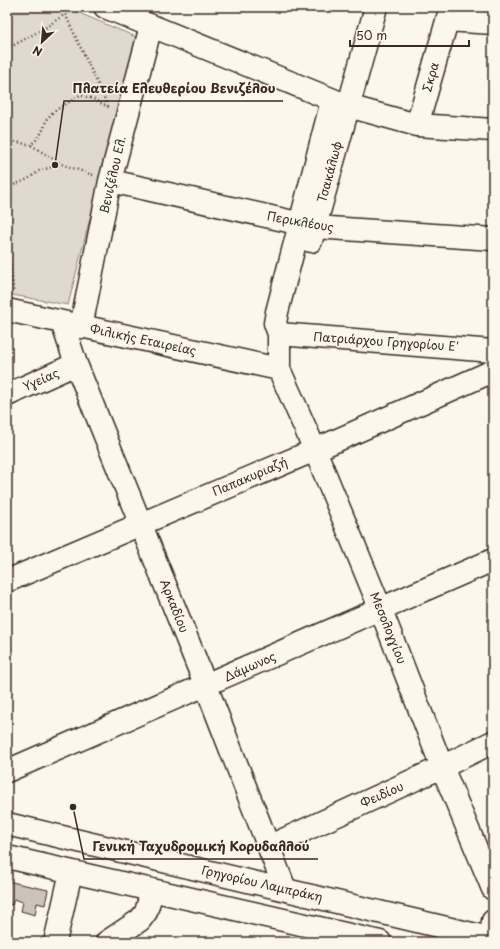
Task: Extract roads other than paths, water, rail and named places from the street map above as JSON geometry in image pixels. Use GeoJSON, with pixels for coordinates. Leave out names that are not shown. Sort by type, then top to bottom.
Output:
{"type":"FeatureCollection","features":[{"type":"Feature","properties":{"kind":"street"},"geometry":{"type":"LineString","coordinates":[[105,7],[340,104],[418,124],[493,130]]}},
{"type":"Feature","properties":{"kind":"street","name":"Τσακάλωφ"},"geometry":{"type":"LineString","coordinates":[[279,334],[287,326],[290,316],[307,225],[340,104],[376,7]]}},
{"type":"Feature","properties":{"kind":"street"},"geometry":{"type":"LineString","coordinates":[[449,14],[493,23]]}},
{"type":"Feature","properties":{"kind":"street","name":"Σκρα"},"geometry":{"type":"LineString","coordinates":[[418,124],[449,14]]}},
{"type":"Feature","properties":{"kind":"street","name":"Βενιζέλου Ελ."},"geometry":{"type":"LineString","coordinates":[[71,324],[151,26]]}},
{"type":"Feature","properties":{"kind":"street","name":"Περικλέους"},"geometry":{"type":"LineString","coordinates":[[110,181],[307,225],[493,239]]}},
{"type":"Feature","properties":{"kind":"street","name":"Φιλικής Εταιρείας"},"geometry":{"type":"LineString","coordinates":[[11,302],[71,324],[279,369]]}},
{"type":"Feature","properties":{"kind":"street","name":"Αρκαδίου"},"geometry":{"type":"LineString","coordinates":[[71,324],[76,364],[270,846],[285,889]]}},
{"type":"Feature","properties":{"kind":"street"},"geometry":{"type":"LineString","coordinates":[[279,334],[279,369]]}},
{"type":"Feature","properties":{"kind":"street","name":"Πατριάρχου Γρηγορίου Ε'"},"geometry":{"type":"LineString","coordinates":[[279,334],[493,351]]}},
{"type":"Feature","properties":{"kind":"street","name":"Υγείας"},"geometry":{"type":"LineString","coordinates":[[7,395],[76,364]]}},
{"type":"Feature","properties":{"kind":"street","name":"Μεσολογγίου"},"geometry":{"type":"LineString","coordinates":[[279,369],[315,450],[381,610],[442,767],[493,889]]}},
{"type":"Feature","properties":{"kind":"street","name":"Παπακυριαζή"},"geometry":{"type":"LineString","coordinates":[[7,582],[141,523],[315,450],[493,371]]}},
{"type":"Feature","properties":{"kind":"street","name":"Δάμωνος"},"geometry":{"type":"LineString","coordinates":[[7,771],[206,686],[493,560]]}},
{"type":"Feature","properties":{"kind":"street","name":"Φειδίου"},"geometry":{"type":"LineString","coordinates":[[270,846],[493,742]]}},
{"type":"Feature","properties":{"kind":"street","name":"Γρηγορίου Λαμπράκη"},"geometry":{"type":"LineString","coordinates":[[7,824],[492,936]]}},
{"type":"Feature","properties":{"kind":"street"},"geometry":{"type":"LineString","coordinates":[[7,857],[152,891],[314,935],[380,942]]}},
{"type":"Feature","properties":{"kind":"street"},"geometry":{"type":"LineString","coordinates":[[56,942],[71,872]]}},
{"type":"Feature","properties":{"kind":"street"},"geometry":{"type":"LineString","coordinates":[[107,942],[140,920],[146,912],[152,891]]}},
{"type":"Feature","properties":{"kind":"place","name":"Πλατεία Ελευθερίου Βενιζέλου"},"geometry":{"type":"Point","coordinates":[55,165]}},
{"type":"Feature","properties":{"kind":"place","name":"Γενική Ταχυδρομική Κορυδαλλού"},"geometry":{"type":"Point","coordinates":[73,807]}}]}
